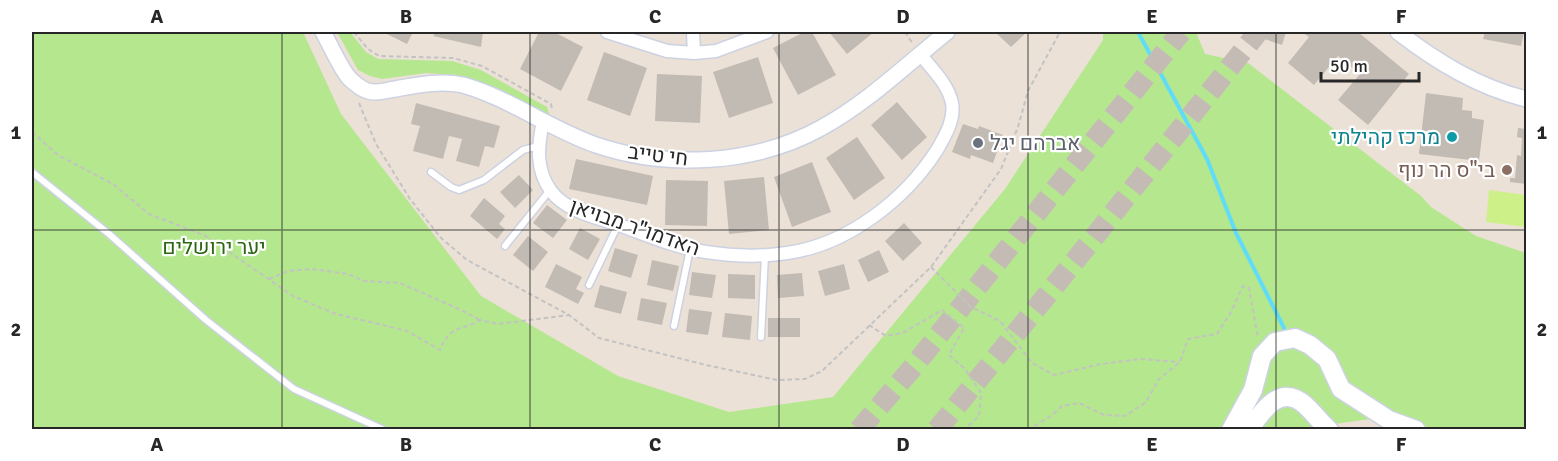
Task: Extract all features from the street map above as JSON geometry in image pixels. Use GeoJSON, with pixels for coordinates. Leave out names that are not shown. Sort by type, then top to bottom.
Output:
{"type":"FeatureCollection","features":[{"type":"Feature","properties":{"kind":"main road"},"geometry":{"type":"LineString","coordinates":[[1231,429],[1253,390],[1262,356],[1275,342],[1295,338],[1310,345],[1327,359],[1341,389],[1389,420],[1416,429]]}},
{"type":"Feature","properties":{"kind":"main road"},"geometry":{"type":"LineString","coordinates":[[1248,429],[1270,403],[1276,399],[1288,397],[1301,402],[1329,429]]}},
{"type":"Feature","properties":{"kind":"street","name":"חי טייב"},"geometry":{"type":"LineString","coordinates":[[323,32],[349,79],[366,91],[378,93],[430,84],[460,85],[482,91],[597,145],[631,153],[682,159],[724,159],[768,149],[796,140],[821,128],[871,94],[946,32]]}},
{"type":"Feature","properties":{"kind":"street"},"geometry":{"type":"LineString","coordinates":[[608,32],[667,51],[694,53],[716,51],[734,46],[766,32]]}},
{"type":"Feature","properties":{"kind":"street"},"geometry":{"type":"LineString","coordinates":[[693,32],[694,53]]}},
{"type":"Feature","properties":{"kind":"street"},"geometry":{"type":"LineString","coordinates":[[1398,32],[1462,75],[1500,93],[1527,99]]}},
{"type":"Feature","properties":{"kind":"street","name":"האדמו\"ר מבויאן"},"geometry":{"type":"LineString","coordinates":[[543,121],[538,146],[542,174],[557,198],[576,210],[691,249],[712,253],[765,255],[787,253],[808,249],[856,227],[885,207],[925,168],[947,133],[952,104],[941,80],[920,54]]}},
{"type":"Feature","properties":{"kind":"lane"},"geometry":{"type":"LineString","coordinates":[[431,172],[451,187],[459,190],[484,180],[523,150],[538,146]]}},
{"type":"Feature","properties":{"kind":"lane"},"geometry":{"type":"LineString","coordinates":[[32,172],[110,234],[206,321],[294,389],[384,429]]}},
{"type":"Feature","properties":{"kind":"lane"},"geometry":{"type":"LineString","coordinates":[[505,246],[550,190]]}},
{"type":"Feature","properties":{"kind":"lane"},"geometry":{"type":"LineString","coordinates":[[589,285],[618,225]]}},
{"type":"Feature","properties":{"kind":"lane"},"geometry":{"type":"LineString","coordinates":[[674,326],[691,249]]}},
{"type":"Feature","properties":{"kind":"lane"},"geometry":{"type":"LineString","coordinates":[[761,337],[765,255]]}},
{"type":"Feature","properties":{"kind":"path"},"geometry":{"type":"LineString","coordinates":[[32,132],[58,155],[113,184],[149,214],[206,236],[293,296],[333,313],[407,330],[440,350],[444,340],[451,332],[480,320]]}},
{"type":"Feature","properties":{"kind":"path"},"geometry":{"type":"LineString","coordinates":[[931,267],[972,307],[1000,321],[1032,363],[1054,375],[1141,358],[1180,362]]}},
{"type":"Feature","properties":{"kind":"path"},"geometry":{"type":"LineString","coordinates":[[269,279],[288,271],[312,269],[348,274],[364,280],[400,283],[461,309],[480,320],[498,324],[569,315]]}},
{"type":"Feature","properties":{"kind":"path"},"geometry":{"type":"LineString","coordinates":[[1028,429],[1051,416],[1062,406],[1078,403],[1104,415],[1125,416],[1146,402],[1159,379],[1180,362],[1188,339],[1217,334],[1231,312],[1242,286],[1249,288],[1262,356]]}},
{"type":"Feature","properties":{"kind":"path"},"geometry":{"type":"LineString","coordinates":[[868,325],[886,336],[903,333],[942,310],[964,328],[949,355],[964,369],[981,393],[979,416],[964,429]]}},
{"type":"Feature","properties":{"kind":"green space","name":"יער ירושלים"},"geometry":{"type":"Polygon","coordinates":[[[32,32],[303,32],[341,114],[481,296],[618,376],[729,412],[833,397],[1005,189],[1103,40],[1103,32],[1196,32],[1205,54],[1248,63],[1421,196],[1431,207],[1476,236],[1526,253],[1526,429],[1384,429],[1370,419],[1327,425],[1331,430],[32,429],[32,32]]]}},
{"type":"Feature","properties":{"kind":"green space"},"geometry":{"type":"Polygon","coordinates":[[[337,32],[350,32],[366,52],[378,59],[452,61],[481,70],[547,107],[552,122],[486,84],[457,75],[426,73],[382,79],[370,76],[358,70],[337,32]]]}},
{"type":"Feature","properties":{"kind":"green space"},"geometry":{"type":"Polygon","coordinates":[[[1489,190],[1526,195],[1526,227],[1486,222],[1489,190]]]}},
{"type":"Feature","properties":{"kind":"building"},"geometry":{"type":"Polygon","coordinates":[[[383,32],[413,32],[407,44],[383,32]]]}},
{"type":"Feature","properties":{"kind":"building"},"geometry":{"type":"Polygon","coordinates":[[[436,32],[483,32],[481,47],[433,36],[436,32]]]}},
{"type":"Feature","properties":{"kind":"building"},"geometry":{"type":"Polygon","coordinates":[[[539,32],[554,32],[583,47],[561,91],[520,69],[539,32]]]}},
{"type":"Feature","properties":{"kind":"building"},"geometry":{"type":"Polygon","coordinates":[[[804,32],[812,32],[836,75],[798,95],[773,48],[804,32]]]}},
{"type":"Feature","properties":{"kind":"building"},"geometry":{"type":"Polygon","coordinates":[[[829,32],[874,32],[847,54],[829,32]]]}},
{"type":"Feature","properties":{"kind":"building"},"geometry":{"type":"Polygon","coordinates":[[[995,32],[1027,32],[1011,47],[995,32]]]}},
{"type":"Feature","properties":{"kind":"building"},"geometry":{"type":"Polygon","coordinates":[[[1244,32],[1286,32],[1282,45],[1244,32]]]}},
{"type":"Feature","properties":{"kind":"building"},"geometry":{"type":"Polygon","coordinates":[[[1302,32],[1358,32],[1409,74],[1368,125],[1338,100],[1360,74],[1338,56],[1314,85],[1288,63],[1309,37],[1302,32]]]}},
{"type":"Feature","properties":{"kind":"building"},"geometry":{"type":"Polygon","coordinates":[[[1485,32],[1524,32],[1521,46],[1483,39],[1485,32]]]}},
{"type":"Feature","properties":{"kind":"building"},"geometry":{"type":"Polygon","coordinates":[[[604,52],[647,68],[630,116],[587,100],[604,52]]]}},
{"type":"Feature","properties":{"kind":"building"},"geometry":{"type":"Polygon","coordinates":[[[758,57],[773,103],[729,118],[713,72],[758,57]]]}},
{"type":"Feature","properties":{"kind":"building"},"geometry":{"type":"Polygon","coordinates":[[[657,74],[702,76],[700,123],[655,121],[657,74]]]}},
{"type":"Feature","properties":{"kind":"building","name":"מרכז קהילתי"},"geometry":{"type":"Polygon","coordinates":[[[1426,93],[1463,98],[1462,110],[1472,111],[1472,118],[1484,120],[1479,161],[1419,154],[1426,93]]]}},
{"type":"Feature","properties":{"kind":"building"},"geometry":{"type":"Polygon","coordinates":[[[897,102],[927,137],[902,160],[871,125],[897,102]]]}},
{"type":"Feature","properties":{"kind":"building"},"geometry":{"type":"Polygon","coordinates":[[[416,103],[500,126],[494,148],[485,146],[479,167],[456,161],[462,139],[449,136],[443,159],[413,151],[420,126],[411,124],[416,103]]]}},
{"type":"Feature","properties":{"kind":"building","name":"אברהם יגל"},"geometry":{"type":"Polygon","coordinates":[[[963,124],[978,129],[979,126],[1003,135],[993,163],[971,155],[970,159],[952,152],[963,124]]]}},
{"type":"Feature","properties":{"kind":"building"},"geometry":{"type":"Polygon","coordinates":[[[1518,128],[1526,129],[1526,184],[1510,182],[1510,178],[1515,178],[1517,155],[1521,156],[1522,138],[1517,137],[1518,128]]]}},
{"type":"Feature","properties":{"kind":"building"},"geometry":{"type":"Polygon","coordinates":[[[857,137],[885,178],[854,200],[826,158],[857,137]]]}},
{"type":"Feature","properties":{"kind":"building"},"geometry":{"type":"Polygon","coordinates":[[[576,159],[653,176],[647,205],[569,189],[576,159]]]}},
{"type":"Feature","properties":{"kind":"building"},"geometry":{"type":"Polygon","coordinates":[[[812,162],[831,212],[792,227],[774,177],[812,162]]]}},
{"type":"Feature","properties":{"kind":"building"},"geometry":{"type":"Polygon","coordinates":[[[519,175],[533,190],[515,208],[500,192],[519,175]]]}},
{"type":"Feature","properties":{"kind":"building"},"geometry":{"type":"Polygon","coordinates":[[[764,177],[769,230],[729,234],[724,181],[764,177]]]}},
{"type":"Feature","properties":{"kind":"building"},"geometry":{"type":"Polygon","coordinates":[[[666,180],[708,181],[707,226],[665,225],[666,180]]]}},
{"type":"Feature","properties":{"kind":"building"},"geometry":{"type":"Polygon","coordinates":[[[484,198],[505,216],[499,224],[505,229],[497,239],[470,216],[484,198]]]}},
{"type":"Feature","properties":{"kind":"building"},"geometry":{"type":"Polygon","coordinates":[[[547,205],[567,220],[553,238],[533,223],[547,205]]]}},
{"type":"Feature","properties":{"kind":"building"},"geometry":{"type":"Polygon","coordinates":[[[904,223],[922,243],[903,261],[885,241],[904,223]]]}},
{"type":"Feature","properties":{"kind":"building"},"geometry":{"type":"Polygon","coordinates":[[[580,228],[600,239],[588,260],[569,249],[580,228]]]}},
{"type":"Feature","properties":{"kind":"building"},"geometry":{"type":"Polygon","coordinates":[[[528,236],[548,252],[533,271],[513,255],[528,236]]]}},
{"type":"Feature","properties":{"kind":"building"},"geometry":{"type":"Polygon","coordinates":[[[615,248],[638,255],[631,278],[608,271],[615,248]]]}},
{"type":"Feature","properties":{"kind":"building"},"geometry":{"type":"Polygon","coordinates":[[[879,250],[889,272],[868,282],[858,260],[879,250]]]}},
{"type":"Feature","properties":{"kind":"building"},"geometry":{"type":"Polygon","coordinates":[[[652,260],[679,266],[673,291],[647,285],[652,260]]]}},
{"type":"Feature","properties":{"kind":"building"},"geometry":{"type":"Polygon","coordinates":[[[556,264],[582,277],[576,289],[584,293],[578,304],[545,287],[556,264]]]}},
{"type":"Feature","properties":{"kind":"building"},"geometry":{"type":"Polygon","coordinates":[[[844,264],[850,289],[825,296],[818,271],[844,264]]]}},
{"type":"Feature","properties":{"kind":"building"},"geometry":{"type":"Polygon","coordinates":[[[692,272],[716,275],[712,298],[689,295],[692,272]]]}},
{"type":"Feature","properties":{"kind":"building"},"geometry":{"type":"Polygon","coordinates":[[[802,273],[804,296],[778,298],[777,275],[802,273]]]}},
{"type":"Feature","properties":{"kind":"building"},"geometry":{"type":"Polygon","coordinates":[[[728,274],[755,275],[755,299],[728,298],[728,274]]]}},
{"type":"Feature","properties":{"kind":"building"},"geometry":{"type":"Polygon","coordinates":[[[600,285],[627,292],[621,314],[594,307],[600,285]]]}},
{"type":"Feature","properties":{"kind":"building"},"geometry":{"type":"Polygon","coordinates":[[[641,298],[667,303],[662,325],[637,320],[641,298]]]}},
{"type":"Feature","properties":{"kind":"building"},"geometry":{"type":"Polygon","coordinates":[[[689,309],[712,312],[708,335],[686,332],[689,309]]]}},
{"type":"Feature","properties":{"kind":"building"},"geometry":{"type":"Polygon","coordinates":[[[725,313],[752,316],[750,340],[722,337],[725,313]]]}},
{"type":"Feature","properties":{"kind":"building"},"geometry":{"type":"Polygon","coordinates":[[[768,318],[800,318],[800,337],[768,337],[768,318]]]}},
{"type":"Feature","properties":{"kind":"waterway"},"geometry":{"type":"LineString","coordinates":[[1138,32],[1207,159],[1236,233],[1284,328]]}},
{"type":"Feature","properties":{"kind":"tunnel"},"geometry":{"type":"LineString","coordinates":[[859,430],[914,366],[1181,32]]}},
{"type":"Feature","properties":{"kind":"tunnel"},"geometry":{"type":"LineString","coordinates":[[937,430],[1258,32]]}},
{"type":"Feature","properties":{"kind":"place","name":"מרכז קהילתי"},"geometry":{"type":"Point","coordinates":[1452,137]}},
{"type":"Feature","properties":{"kind":"place","name":"אברהם יגל"},"geometry":{"type":"Point","coordinates":[978,143]}},
{"type":"Feature","properties":{"kind":"place","name":"בי\"ס הר נוף"},"geometry":{"type":"Point","coordinates":[1507,170]}}]}
